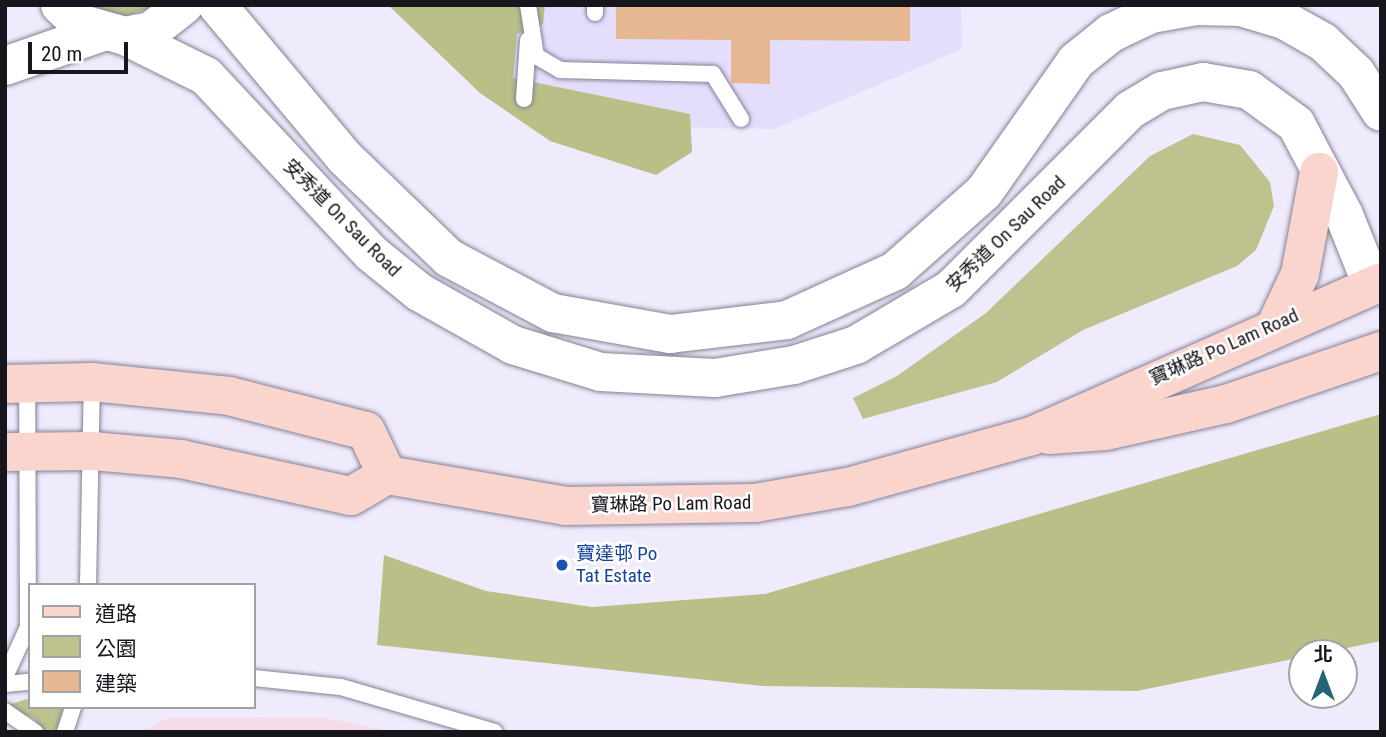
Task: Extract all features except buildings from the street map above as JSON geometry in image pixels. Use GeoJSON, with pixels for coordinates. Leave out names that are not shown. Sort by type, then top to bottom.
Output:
{"type":"FeatureCollection","features":[{"type":"Feature","properties":{"kind":"main road","name":"安秀道 On Sau Road"},"geometry":{"type":"LineString","coordinates":[[60,5],[112,35],[206,76],[362,244],[419,292],[513,345],[642,378],[754,373],[825,357],[891,328],[980,264],[1130,110],[1181,85],[1226,83],[1268,99],[1296,124],[1378,284]]}},
{"type":"Feature","properties":{"kind":"main road"},"geometry":{"type":"LineString","coordinates":[[5,66],[112,35],[151,31],[184,5]]}},
{"type":"Feature","properties":{"kind":"main road"},"geometry":{"type":"LineString","coordinates":[[217,5],[345,158],[449,258],[553,313],[670,334],[787,320],[895,271],[984,192],[1076,61],[1111,33],[1152,14],[1196,6],[1241,7],[1284,20],[1348,65],[1381,112]]}},
{"type":"Feature","properties":{"kind":"main road"},"geometry":{"type":"LineString","coordinates":[[1276,325],[1300,274],[1319,172]]}},
{"type":"Feature","properties":{"kind":"main road","name":"寶琳路 Po Lam Road"},"geometry":{"type":"LineString","coordinates":[[387,475],[566,506],[755,503],[848,486],[1032,436],[1276,325],[1378,284]]}},
{"type":"Feature","properties":{"kind":"main road","name":"寶琳路 Po Lam Road"},"geometry":{"type":"LineString","coordinates":[[1032,436],[1106,431],[1226,404],[1381,351]]}},
{"type":"Feature","properties":{"kind":"main road"},"geometry":{"type":"LineString","coordinates":[[16,383],[92,382],[229,396],[366,431],[387,475],[351,496],[202,463],[92,451],[17,452]]}},
{"type":"Feature","properties":{"kind":"lane"},"geometry":{"type":"LineString","coordinates":[[524,99],[527,5]]}},
{"type":"Feature","properties":{"kind":"lane"},"geometry":{"type":"LineString","coordinates":[[528,31],[536,56],[560,70],[713,74],[741,119]]}},
{"type":"Feature","properties":{"kind":"lane"},"geometry":{"type":"LineString","coordinates":[[88,583],[92,382]]}},
{"type":"Feature","properties":{"kind":"lane"},"geometry":{"type":"LineString","coordinates":[[5,677],[28,627],[17,452],[16,383]]}},
{"type":"Feature","properties":{"kind":"lane"},"geometry":{"type":"LineString","coordinates":[[256,678],[341,687],[495,732]]}},
{"type":"Feature","properties":{"kind":"lane"},"geometry":{"type":"LineString","coordinates":[[5,684],[28,682]]}},
{"type":"Feature","properties":{"kind":"lane"},"geometry":{"type":"LineString","coordinates":[[65,732],[72,709]]}},
{"type":"Feature","properties":{"kind":"lane"},"geometry":{"type":"LineString","coordinates":[[5,711],[35,732]]}},
{"type":"Feature","properties":{"kind":"shaded area"},"geometry":{"type":"Polygon","coordinates":[[[505,5],[961,5],[962,49],[774,129],[703,128],[503,108],[505,5]]]}},
{"type":"Feature","properties":{"kind":"shaded area"},"geometry":{"type":"Polygon","coordinates":[[[320,717],[396,732],[140,732],[167,718],[320,717]]]}},
{"type":"Feature","properties":{"kind":"green space"},"geometry":{"type":"Polygon","coordinates":[[[89,5],[160,5],[120,18],[89,5]]]}},
{"type":"Feature","properties":{"kind":"green space"},"geometry":{"type":"Polygon","coordinates":[[[388,5],[545,5],[543,24],[517,34],[513,78],[690,114],[692,152],[656,175],[550,141],[480,93],[388,5]]]}},
{"type":"Feature","properties":{"kind":"green space"},"geometry":{"type":"Polygon","coordinates":[[[1193,134],[1240,145],[1270,182],[1274,206],[1256,250],[1237,266],[1083,330],[997,382],[863,419],[853,398],[897,376],[986,313],[1150,156],[1193,134]]]}},
{"type":"Feature","properties":{"kind":"green space"},"geometry":{"type":"Polygon","coordinates":[[[1381,414],[1381,641],[1358,646],[1358,639],[1288,639],[1288,660],[1137,691],[763,686],[377,645],[384,555],[486,591],[592,607],[765,594],[1381,414]]]}},
{"type":"Feature","properties":{"kind":"green space"},"geometry":{"type":"Polygon","coordinates":[[[28,699],[28,709],[63,709],[56,732],[42,732],[35,719],[5,706],[28,699]]]}},
{"type":"Feature","properties":{"kind":"place","name":"寶達邨 Po Tat Estate"},"geometry":{"type":"Point","coordinates":[562,565]}}]}
